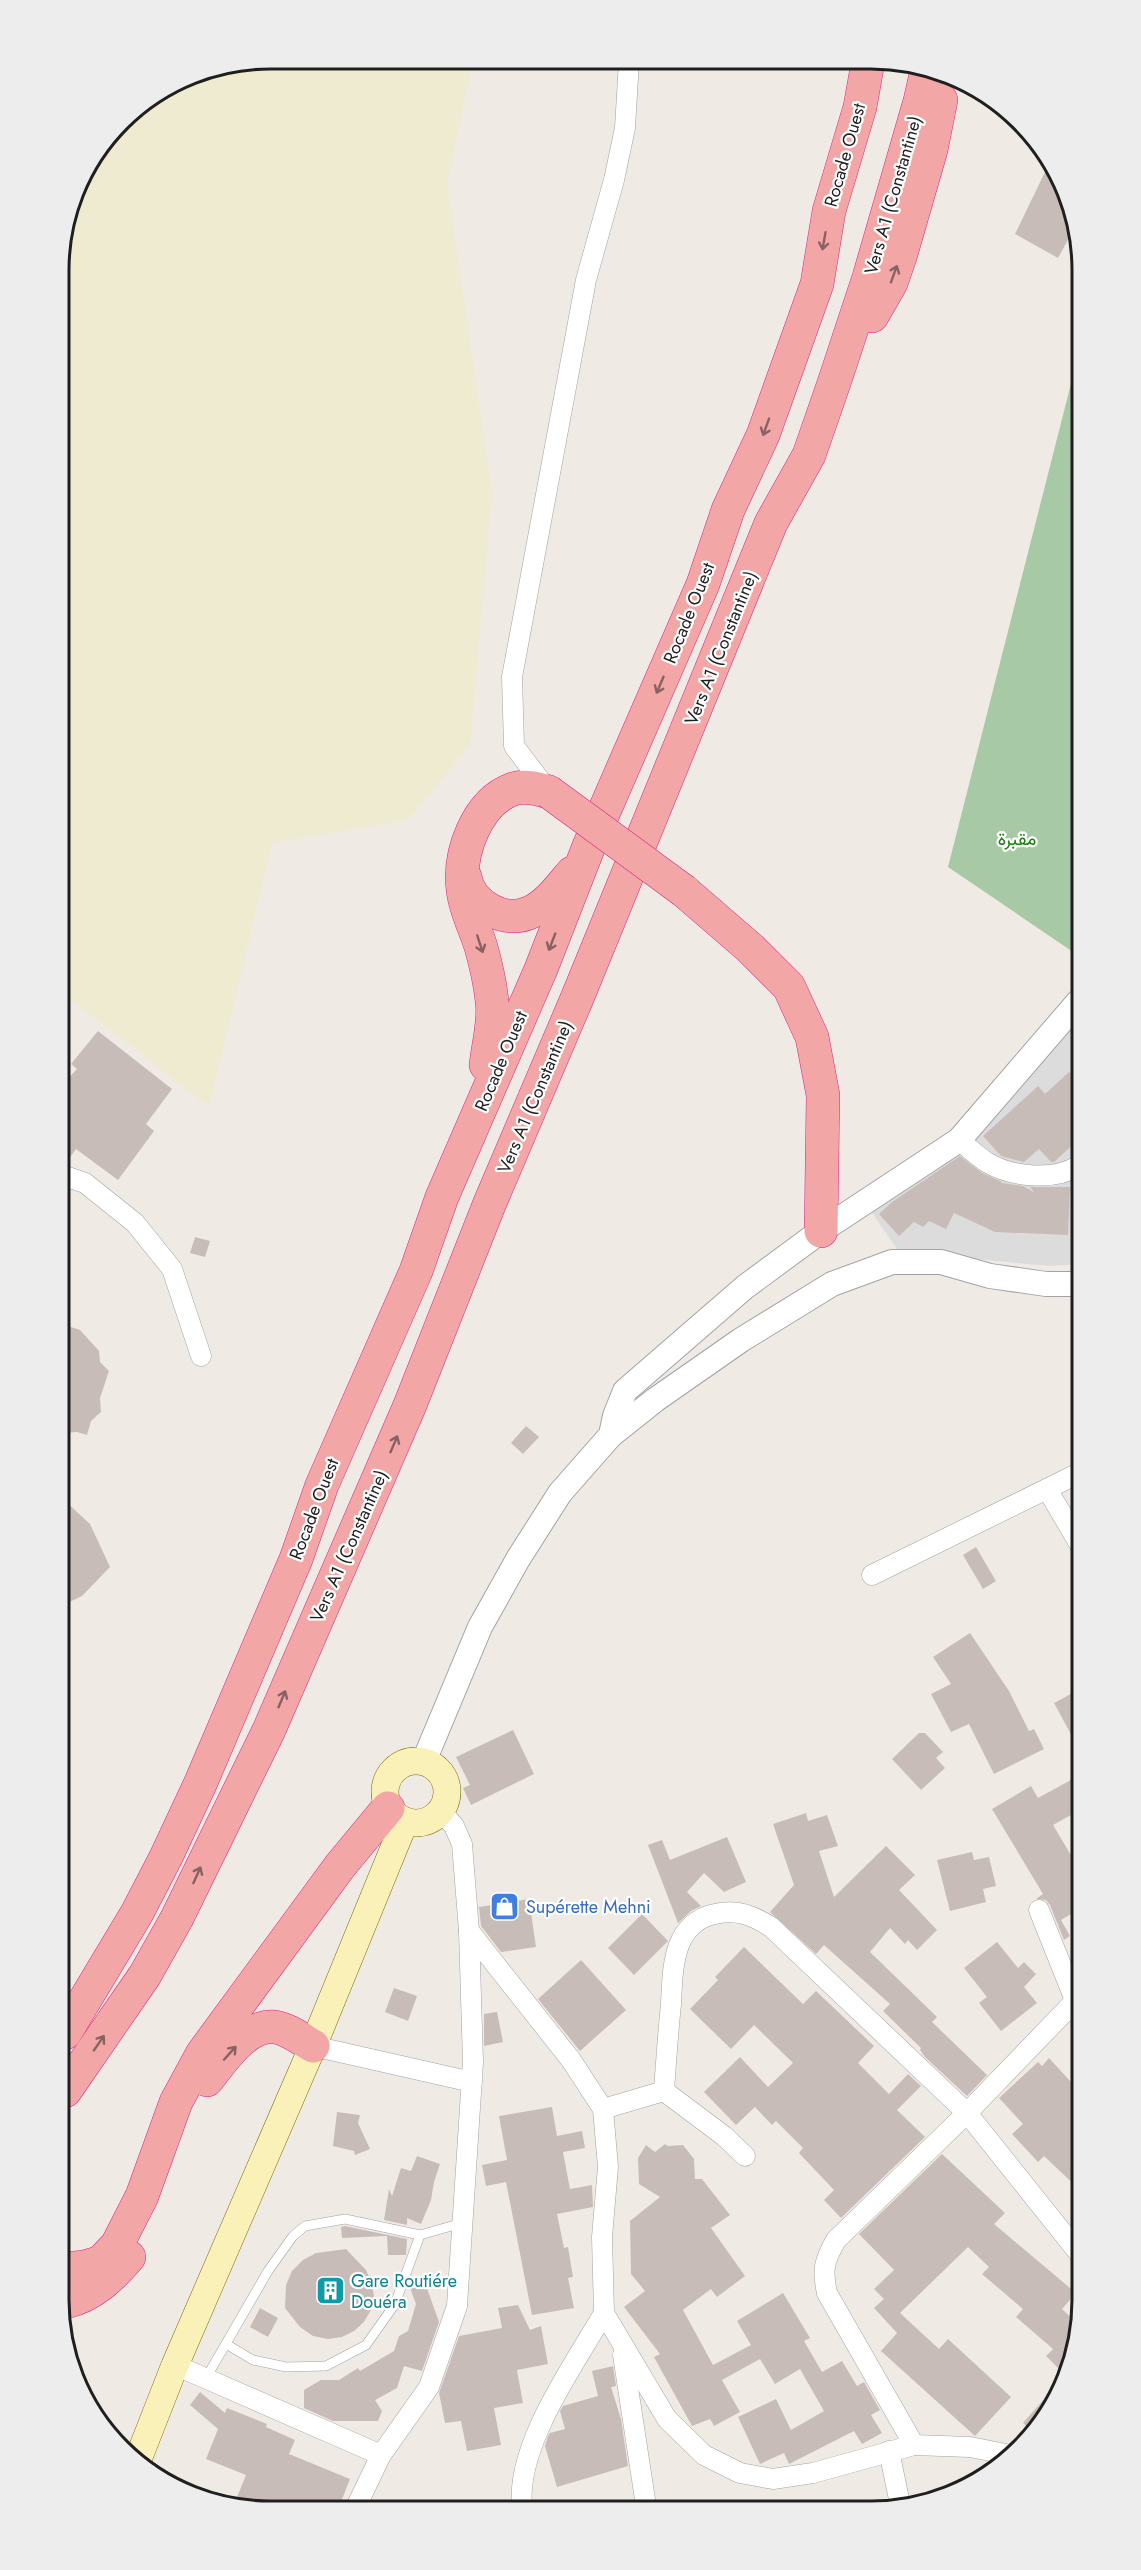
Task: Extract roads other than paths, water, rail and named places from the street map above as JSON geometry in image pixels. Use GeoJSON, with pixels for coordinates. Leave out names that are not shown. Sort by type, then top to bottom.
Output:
{"type":"FeatureCollection","features":[{"type":"Feature","properties":{"kind":"highway","name":"Rocade Ouest"},"geometry":{"type":"LineString","coordinates":[[69,2026],[137,1913],[201,1782],[296,1559],[322,1485],[416,1271],[441,1197],[476,1122],[507,1044],[541,969],[589,846],[703,584],[729,510],[763,435],[816,284],[829,211],[860,107],[867,69]]}},
{"type":"Feature","properties":{"kind":"highway","name":"Vers A1 (Constantine)"},"geometry":{"type":"LineString","coordinates":[[69,2085],[145,1975],[177,1918],[268,1730],[410,1405],[489,1205],[583,985],[771,523],[809,455],[869,277],[925,77]]}},
{"type":"Feature","properties":{"kind":"highway"},"geometry":{"type":"LineString","coordinates":[[835,380],[891,283],[930,150],[946,84]]}},
{"type":"Feature","properties":{"kind":"highway"},"geometry":{"type":"LineString","coordinates":[[476,1122],[492,1022],[492,1004],[488,970],[463,890],[463,867],[474,828],[496,798],[522,787],[549,792],[684,891],[750,948],[789,987],[812,1037],[823,1095],[821,1231]]}},
{"type":"Feature","properties":{"kind":"highway"},"geometry":{"type":"LineString","coordinates":[[463,867],[466,882],[473,897],[487,908],[508,917],[530,913],[552,897],[589,846]]}},
{"type":"Feature","properties":{"kind":"highway"},"geometry":{"type":"LineString","coordinates":[[69,2269],[101,2262],[117,2245],[142,2196],[176,2102],[202,2054],[340,1866],[396,1814]]}},
{"type":"Feature","properties":{"kind":"highway"},"geometry":{"type":"LineString","coordinates":[[69,2301],[92,2291],[111,2278],[130,2256],[146,2224],[179,2124],[207,2079],[234,2048],[260,2028],[277,2027],[313,2046]]}},
{"type":"Feature","properties":{"kind":"highway"},"geometry":{"type":"LineString","coordinates":[[191,2103],[202,2054]]}},
{"type":"Feature","properties":{"kind":"main road"},"geometry":{"type":"LineString","coordinates":[[140,2454],[175,2365],[313,2046],[396,1814],[384,1787],[388,1777],[403,1763],[424,1761],[434,1766],[445,1782],[445,1802],[441,1811],[424,1822],[396,1814]]}},
{"type":"Feature","properties":{"kind":"street"},"geometry":{"type":"LineString","coordinates":[[496,798],[513,765],[512,677],[586,280],[614,180],[625,128],[628,69]]}},
{"type":"Feature","properties":{"kind":"street"},"geometry":{"type":"LineString","coordinates":[[514,746],[549,792]]}},
{"type":"Feature","properties":{"kind":"street"},"geometry":{"type":"LineString","coordinates":[[611,1435],[615,1416],[625,1391],[745,1287],[821,1231],[959,1140],[1072,1009]]}},
{"type":"Feature","properties":{"kind":"street"},"geometry":{"type":"LineString","coordinates":[[959,1140],[986,1162],[1004,1171],[1056,1176],[1072,1170]]}},
{"type":"Feature","properties":{"kind":"street"},"geometry":{"type":"LineString","coordinates":[[69,1177],[85,1183],[135,1223],[172,1269],[201,1356]]}},
{"type":"Feature","properties":{"kind":"street"},"geometry":{"type":"LineString","coordinates":[[424,1761],[480,1627],[518,1559],[560,1493],[611,1435],[655,1400],[741,1340],[832,1284],[892,1263],[941,1262],[990,1276],[1046,1284],[1072,1284]]}},
{"type":"Feature","properties":{"kind":"street"},"geometry":{"type":"LineString","coordinates":[[872,1575],[1072,1476]]}},
{"type":"Feature","properties":{"kind":"street"},"geometry":{"type":"LineString","coordinates":[[1047,1489],[1072,1531]]}},
{"type":"Feature","properties":{"kind":"street"},"geometry":{"type":"LineString","coordinates":[[359,2501],[381,2455],[429,2387],[457,2306],[472,2082],[469,1931],[462,1844],[454,1826],[441,1811]]}},
{"type":"Feature","properties":{"kind":"street"},"geometry":{"type":"LineString","coordinates":[[1039,1910],[1072,1994]]}},
{"type":"Feature","properties":{"kind":"street"},"geometry":{"type":"LineString","coordinates":[[664,2091],[673,1977],[679,1944],[684,1934],[695,1922],[708,1915],[739,1912],[756,1917],[771,1927],[967,2113],[1072,2244]]}},
{"type":"Feature","properties":{"kind":"street"},"geometry":{"type":"LineString","coordinates":[[469,1931],[571,2060],[603,2109],[608,2167],[602,2237],[604,2313],[667,2419],[704,2454],[740,2473],[773,2479],[803,2475],[914,2445],[970,2447],[1001,2453]]}},
{"type":"Feature","properties":{"kind":"street"},"geometry":{"type":"LineString","coordinates":[[914,2445],[827,2294],[823,2274],[827,2256],[836,2240],[1072,2015]]}},
{"type":"Feature","properties":{"kind":"street"},"geometry":{"type":"LineString","coordinates":[[313,2046],[472,2082]]}},
{"type":"Feature","properties":{"kind":"street"},"geometry":{"type":"LineString","coordinates":[[603,2109],[664,2091]]}},
{"type":"Feature","properties":{"kind":"street"},"geometry":{"type":"LineString","coordinates":[[664,2091],[717,2131],[745,2156]]}},
{"type":"Feature","properties":{"kind":"street"},"geometry":{"type":"LineString","coordinates":[[522,2501],[526,2463],[540,2425],[604,2313]]}},
{"type":"Feature","properties":{"kind":"street"},"geometry":{"type":"LineString","coordinates":[[622,2346],[645,2501]]}},
{"type":"Feature","properties":{"kind":"street"},"geometry":{"type":"LineString","coordinates":[[175,2365],[381,2455]]}},
{"type":"Feature","properties":{"kind":"street"},"geometry":{"type":"LineString","coordinates":[[889,2451],[899,2499]]}},
{"type":"Feature","properties":{"kind":"lane"},"geometry":{"type":"LineString","coordinates":[[206,2378],[283,2249],[304,2226],[345,2219],[420,2235],[464,2222]]}},
{"type":"Feature","properties":{"kind":"lane"},"geometry":{"type":"LineString","coordinates":[[226,2344],[253,2360],[286,2367],[326,2366],[366,2345],[395,2304],[420,2235]]}},
{"type":"Feature","properties":{"kind":"place","name":"Supérette Mehni"},"geometry":{"type":"Point","coordinates":[505,1907]}},
{"type":"Feature","properties":{"kind":"place","name":"Gare Routiére Douéra"},"geometry":{"type":"Point","coordinates":[330,2291]}},
{"type":"Feature","properties":{"kind":"park label","name":"مقبرة"},"geometry":{"type":"Point","coordinates":[1017,839]}}]}
